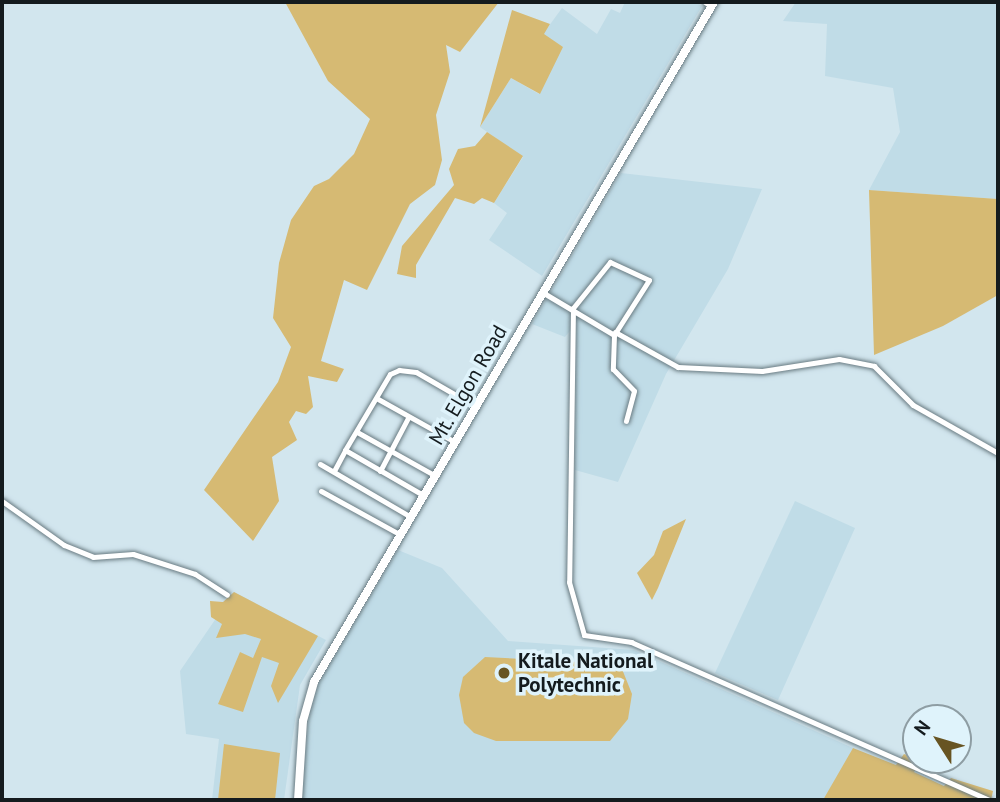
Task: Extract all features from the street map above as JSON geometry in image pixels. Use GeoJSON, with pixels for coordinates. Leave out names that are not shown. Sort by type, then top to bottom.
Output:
{"type":"FeatureCollection","features":[{"type":"Feature","properties":{"kind":"street","name":"Mt. Elgon Road"},"geometry":{"type":"LineString","coordinates":[[298,800],[309,691],[710,3]]}},
{"type":"Feature","properties":{"kind":"street"},"geometry":{"type":"LineString","coordinates":[[626,421],[634,391],[613,369],[615,334],[649,280],[644,274],[606,264],[573,308],[569,582],[584,635],[631,642],[989,800]]}},
{"type":"Feature","properties":{"kind":"street"},"geometry":{"type":"LineString","coordinates":[[542,292],[678,367],[762,371],[839,359],[874,366],[913,405],[998,453]]}},
{"type":"Feature","properties":{"kind":"street"},"geometry":{"type":"LineString","coordinates":[[334,471],[378,399],[390,374],[404,370],[416,372],[475,406]]}},
{"type":"Feature","properties":{"kind":"street"},"geometry":{"type":"LineString","coordinates":[[378,399],[455,442]]}},
{"type":"Feature","properties":{"kind":"street"},"geometry":{"type":"LineString","coordinates":[[380,471],[408,418]]}},
{"type":"Feature","properties":{"kind":"street"},"geometry":{"type":"LineString","coordinates":[[357,432],[435,475]]}},
{"type":"Feature","properties":{"kind":"street"},"geometry":{"type":"LineString","coordinates":[[345,450],[423,495]]}},
{"type":"Feature","properties":{"kind":"street"},"geometry":{"type":"LineString","coordinates":[[320,464],[411,517]]}},
{"type":"Feature","properties":{"kind":"street"},"geometry":{"type":"LineString","coordinates":[[321,491],[401,535]]}},
{"type":"Feature","properties":{"kind":"street"},"geometry":{"type":"LineString","coordinates":[[2,501],[64,545],[93,557],[133,554],[195,574],[226,595]]}},
{"type":"Feature","properties":{"kind":"shaded area"},"geometry":{"type":"Polygon","coordinates":[[[285,2],[499,2],[460,52],[446,45],[450,72],[436,115],[442,160],[435,185],[410,204],[367,290],[344,280],[321,361],[344,369],[337,382],[308,376],[313,407],[306,414],[296,411],[289,422],[297,440],[272,457],[279,501],[253,541],[204,490],[278,382],[291,347],[273,318],[279,263],[291,220],[314,186],[329,179],[354,154],[370,119],[328,81],[285,2]]]}},
{"type":"Feature","properties":{"kind":"shaded area"},"geometry":{"type":"Polygon","coordinates":[[[625,2],[695,2],[702,6],[542,276],[489,240],[507,213],[494,203],[523,157],[480,127],[511,78],[539,94],[543,34],[562,8],[597,34],[611,9],[620,13],[625,2]]]}},
{"type":"Feature","properties":{"kind":"shaded area"},"geometry":{"type":"Polygon","coordinates":[[[796,2],[998,2],[998,199],[869,190],[900,132],[893,88],[825,76],[827,24],[783,21],[796,2]]]}},
{"type":"Feature","properties":{"kind":"shaded area"},"geometry":{"type":"Polygon","coordinates":[[[512,10],[550,24],[544,34],[563,47],[540,94],[511,78],[480,127],[512,10]]]}},
{"type":"Feature","properties":{"kind":"shaded area"},"geometry":{"type":"Polygon","coordinates":[[[487,132],[523,156],[494,203],[482,198],[474,204],[455,198],[416,265],[416,278],[397,274],[402,246],[454,185],[449,169],[458,149],[475,146],[487,132]]]}},
{"type":"Feature","properties":{"kind":"shaded area"},"geometry":{"type":"Polygon","coordinates":[[[621,173],[762,189],[728,269],[666,374],[618,482],[575,470],[577,322],[565,337],[532,324],[621,173]]]}},
{"type":"Feature","properties":{"kind":"shaded area"},"geometry":{"type":"Polygon","coordinates":[[[869,190],[998,199],[998,295],[943,326],[874,355],[869,190]]]}},
{"type":"Feature","properties":{"kind":"shaded area"},"geometry":{"type":"Polygon","coordinates":[[[795,501],[855,528],[778,700],[715,673],[795,501]]]}},
{"type":"Feature","properties":{"kind":"shaded area"},"geometry":{"type":"Polygon","coordinates":[[[686,519],[652,600],[637,573],[654,555],[663,531],[686,519]]]}},
{"type":"Feature","properties":{"kind":"shaded area","name":"Kitale National Polytechnic"},"geometry":{"type":"Polygon","coordinates":[[[398,550],[442,568],[508,641],[634,650],[853,748],[840,777],[823,800],[301,800],[311,696],[398,550]]]}},
{"type":"Feature","properties":{"kind":"shaded area"},"geometry":{"type":"Polygon","coordinates":[[[234,592],[326,640],[300,685],[284,800],[212,800],[219,739],[186,734],[180,671],[234,592]]]}},
{"type":"Feature","properties":{"kind":"shaded area"},"geometry":{"type":"Polygon","coordinates":[[[234,592],[318,636],[278,703],[271,686],[279,663],[262,657],[243,712],[218,704],[240,652],[253,658],[261,639],[245,634],[216,638],[222,624],[211,617],[210,601],[223,602],[234,592]]]}},
{"type":"Feature","properties":{"kind":"shaded area"},"geometry":{"type":"Polygon","coordinates":[[[485,657],[620,664],[632,694],[628,719],[610,741],[496,741],[474,733],[464,723],[459,695],[463,677],[485,657]]]}},
{"type":"Feature","properties":{"kind":"shaded area"},"geometry":{"type":"Polygon","coordinates":[[[224,744],[280,753],[275,800],[218,800],[224,744]]]}},
{"type":"Feature","properties":{"kind":"shaded area"},"geometry":{"type":"Polygon","coordinates":[[[853,748],[896,765],[902,757],[902,774],[918,774],[944,786],[951,778],[993,791],[991,800],[823,800],[853,748]]]}},
{"type":"Feature","properties":{"kind":"place","name":"Kitale National Polytechnic"},"geometry":{"type":"Point","coordinates":[504,673]}}]}
